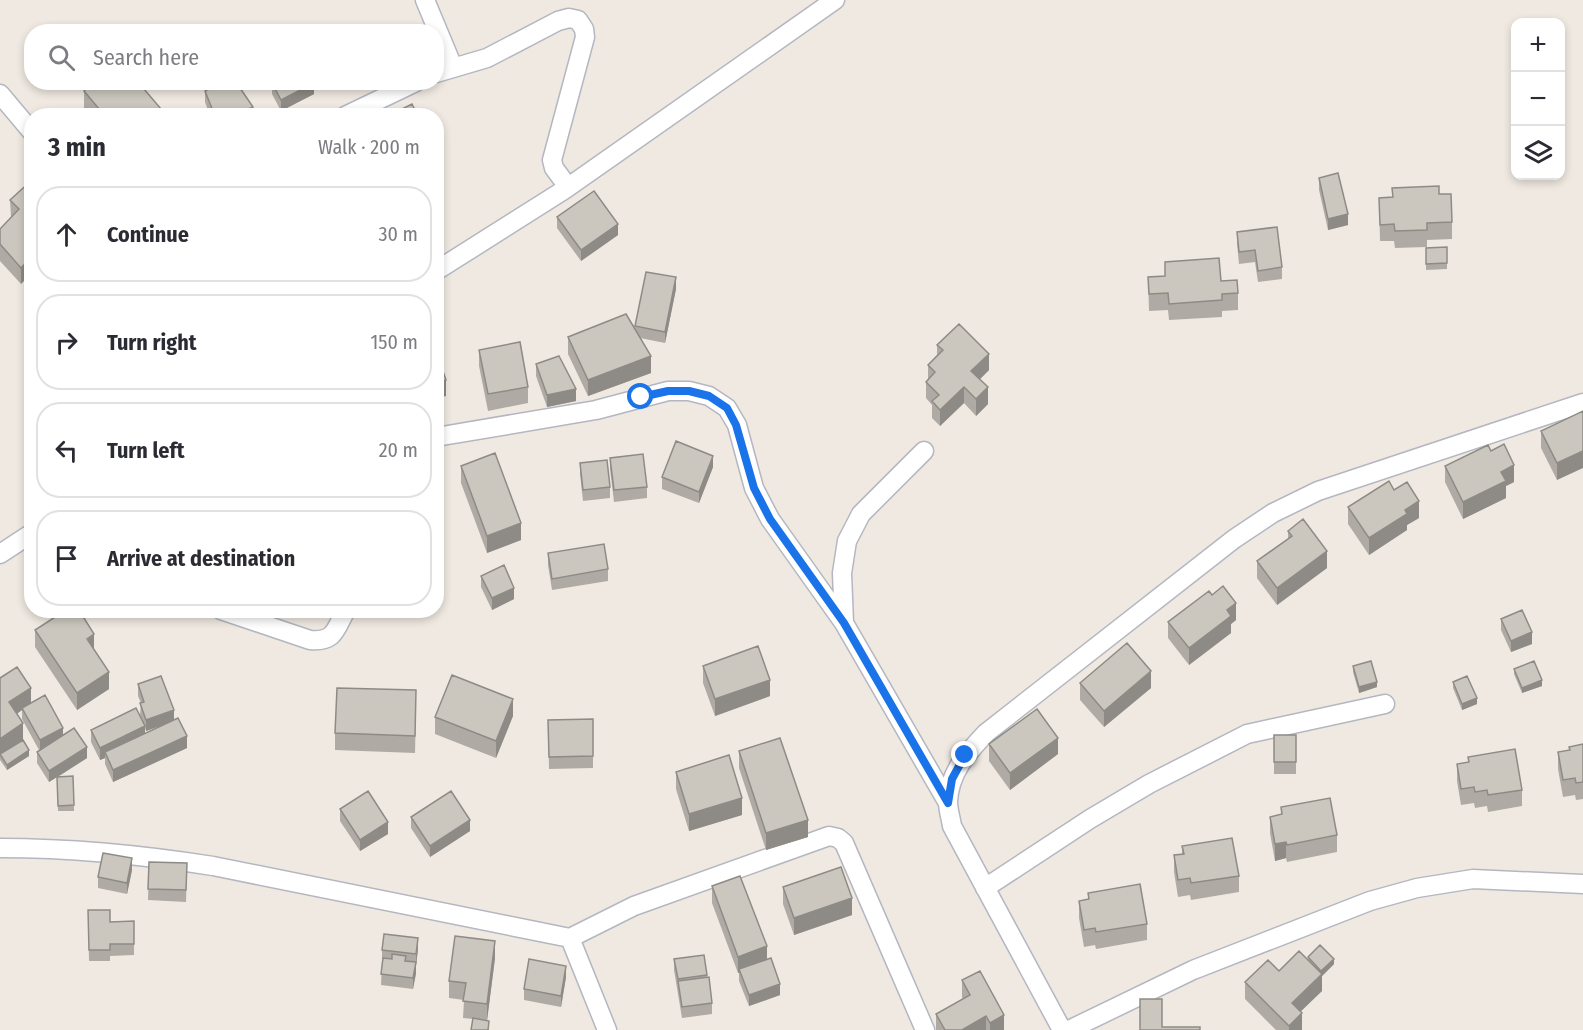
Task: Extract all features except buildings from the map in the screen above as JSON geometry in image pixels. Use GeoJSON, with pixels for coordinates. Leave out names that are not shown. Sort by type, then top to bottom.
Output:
{"type":"FeatureCollection","features":[{"type":"Feature","properties":{"kind":"street"},"geometry":{"type":"LineString","coordinates":[[425,0],[432,24]]}},
{"type":"Feature","properties":{"kind":"street"},"geometry":{"type":"LineString","coordinates":[[444,266],[568,187],[835,0]]}},
{"type":"Feature","properties":{"kind":"street"},"geometry":{"type":"LineString","coordinates":[[445,70],[487,58],[558,21],[569,18],[578,20],[584,28],[585,37],[552,160],[554,168],[568,187]]}},
{"type":"Feature","properties":{"kind":"street"},"geometry":{"type":"LineString","coordinates":[[362,108],[399,90]]}},
{"type":"Feature","properties":{"kind":"street"},"geometry":{"type":"LineString","coordinates":[[0,94],[24,122]]}},
{"type":"Feature","properties":{"kind":"street"},"geometry":{"type":"LineString","coordinates":[[444,437],[596,410],[668,391],[689,391],[709,396],[727,408],[736,425],[754,488],[770,519],[844,623],[948,803]]}},
{"type":"Feature","properties":{"kind":"street"},"geometry":{"type":"LineString","coordinates":[[1062,1030],[952,826],[948,803],[952,779],[965,755],[986,733],[1234,539],[1273,513],[1318,491],[1583,403]]}},
{"type":"Feature","properties":{"kind":"street"},"geometry":{"type":"LineString","coordinates":[[844,623],[842,573],[848,541],[861,514],[924,451]]}},
{"type":"Feature","properties":{"kind":"street"},"geometry":{"type":"LineString","coordinates":[[0,554],[24,543]]}},
{"type":"Feature","properties":{"kind":"street"},"geometry":{"type":"LineString","coordinates":[[245,618],[310,640],[324,641],[331,637],[342,618]]}},
{"type":"Feature","properties":{"kind":"street"},"geometry":{"type":"LineString","coordinates":[[985,888],[1090,819],[1149,784],[1246,734],[1385,704]]}},
{"type":"Feature","properties":{"kind":"street"},"geometry":{"type":"LineString","coordinates":[[0,848],[44,848],[154,857],[213,866],[570,938],[634,906],[830,836],[844,843],[925,1030]]}},
{"type":"Feature","properties":{"kind":"street"},"geometry":{"type":"LineString","coordinates":[[1069,1030],[1193,970],[1379,898],[1417,888],[1473,879],[1583,884]]}},
{"type":"Feature","properties":{"kind":"street"},"geometry":{"type":"LineString","coordinates":[[570,938],[607,1030]]}},
{"type":"Feature","properties":{"kind":"route"},"geometry":{"type":"LineString","coordinates":[[641,397],[668,391],[689,391],[709,396],[727,408],[736,425],[754,488],[770,519],[844,623],[948,803],[952,779],[965,755]]}}]}
